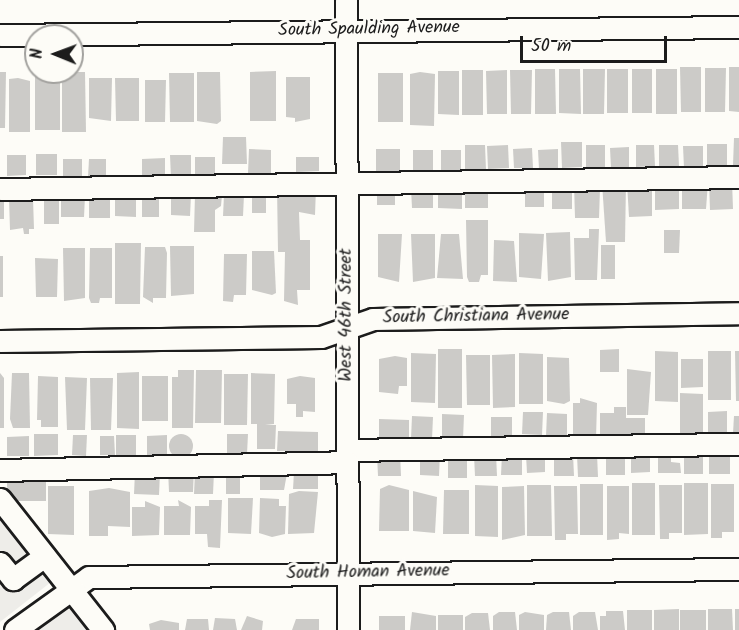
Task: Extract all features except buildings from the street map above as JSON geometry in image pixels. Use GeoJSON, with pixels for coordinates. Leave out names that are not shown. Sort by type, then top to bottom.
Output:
{"type":"FeatureCollection","features":[{"type":"Feature","properties":{"kind":"street","name":"West 46th Street"},"geometry":{"type":"LineString","coordinates":[[346,0],[348,630]]}},
{"type":"Feature","properties":{"kind":"street","name":"South Spaulding Avenue"},"geometry":{"type":"LineString","coordinates":[[0,35],[739,27]]}},
{"type":"Feature","properties":{"kind":"street"},"geometry":{"type":"LineString","coordinates":[[0,189],[739,177]]}},
{"type":"Feature","properties":{"kind":"street","name":"South Christiana Avenue"},"geometry":{"type":"LineString","coordinates":[[0,341],[321,337],[372,319],[739,312]]}},
{"type":"Feature","properties":{"kind":"street"},"geometry":{"type":"LineString","coordinates":[[0,470],[739,444]]}},
{"type":"Feature","properties":{"kind":"street"},"geometry":{"type":"LineString","coordinates":[[0,499],[103,630]]}},
{"type":"Feature","properties":{"kind":"street"},"geometry":{"type":"LineString","coordinates":[[1,568],[13,579],[45,556]]}},
{"type":"Feature","properties":{"kind":"street","name":"South Homan Avenue"},"geometry":{"type":"LineString","coordinates":[[15,630],[70,588],[89,577],[739,569]]}},
{"type":"Feature","properties":{"kind":"shaded area"},"geometry":{"type":"Polygon","coordinates":[[[0,499],[60,575],[0,622],[0,499]]]}},
{"type":"Feature","properties":{"kind":"shaded area"},"geometry":{"type":"Polygon","coordinates":[[[78,598],[103,630],[37,630],[78,598]]]}}]}
